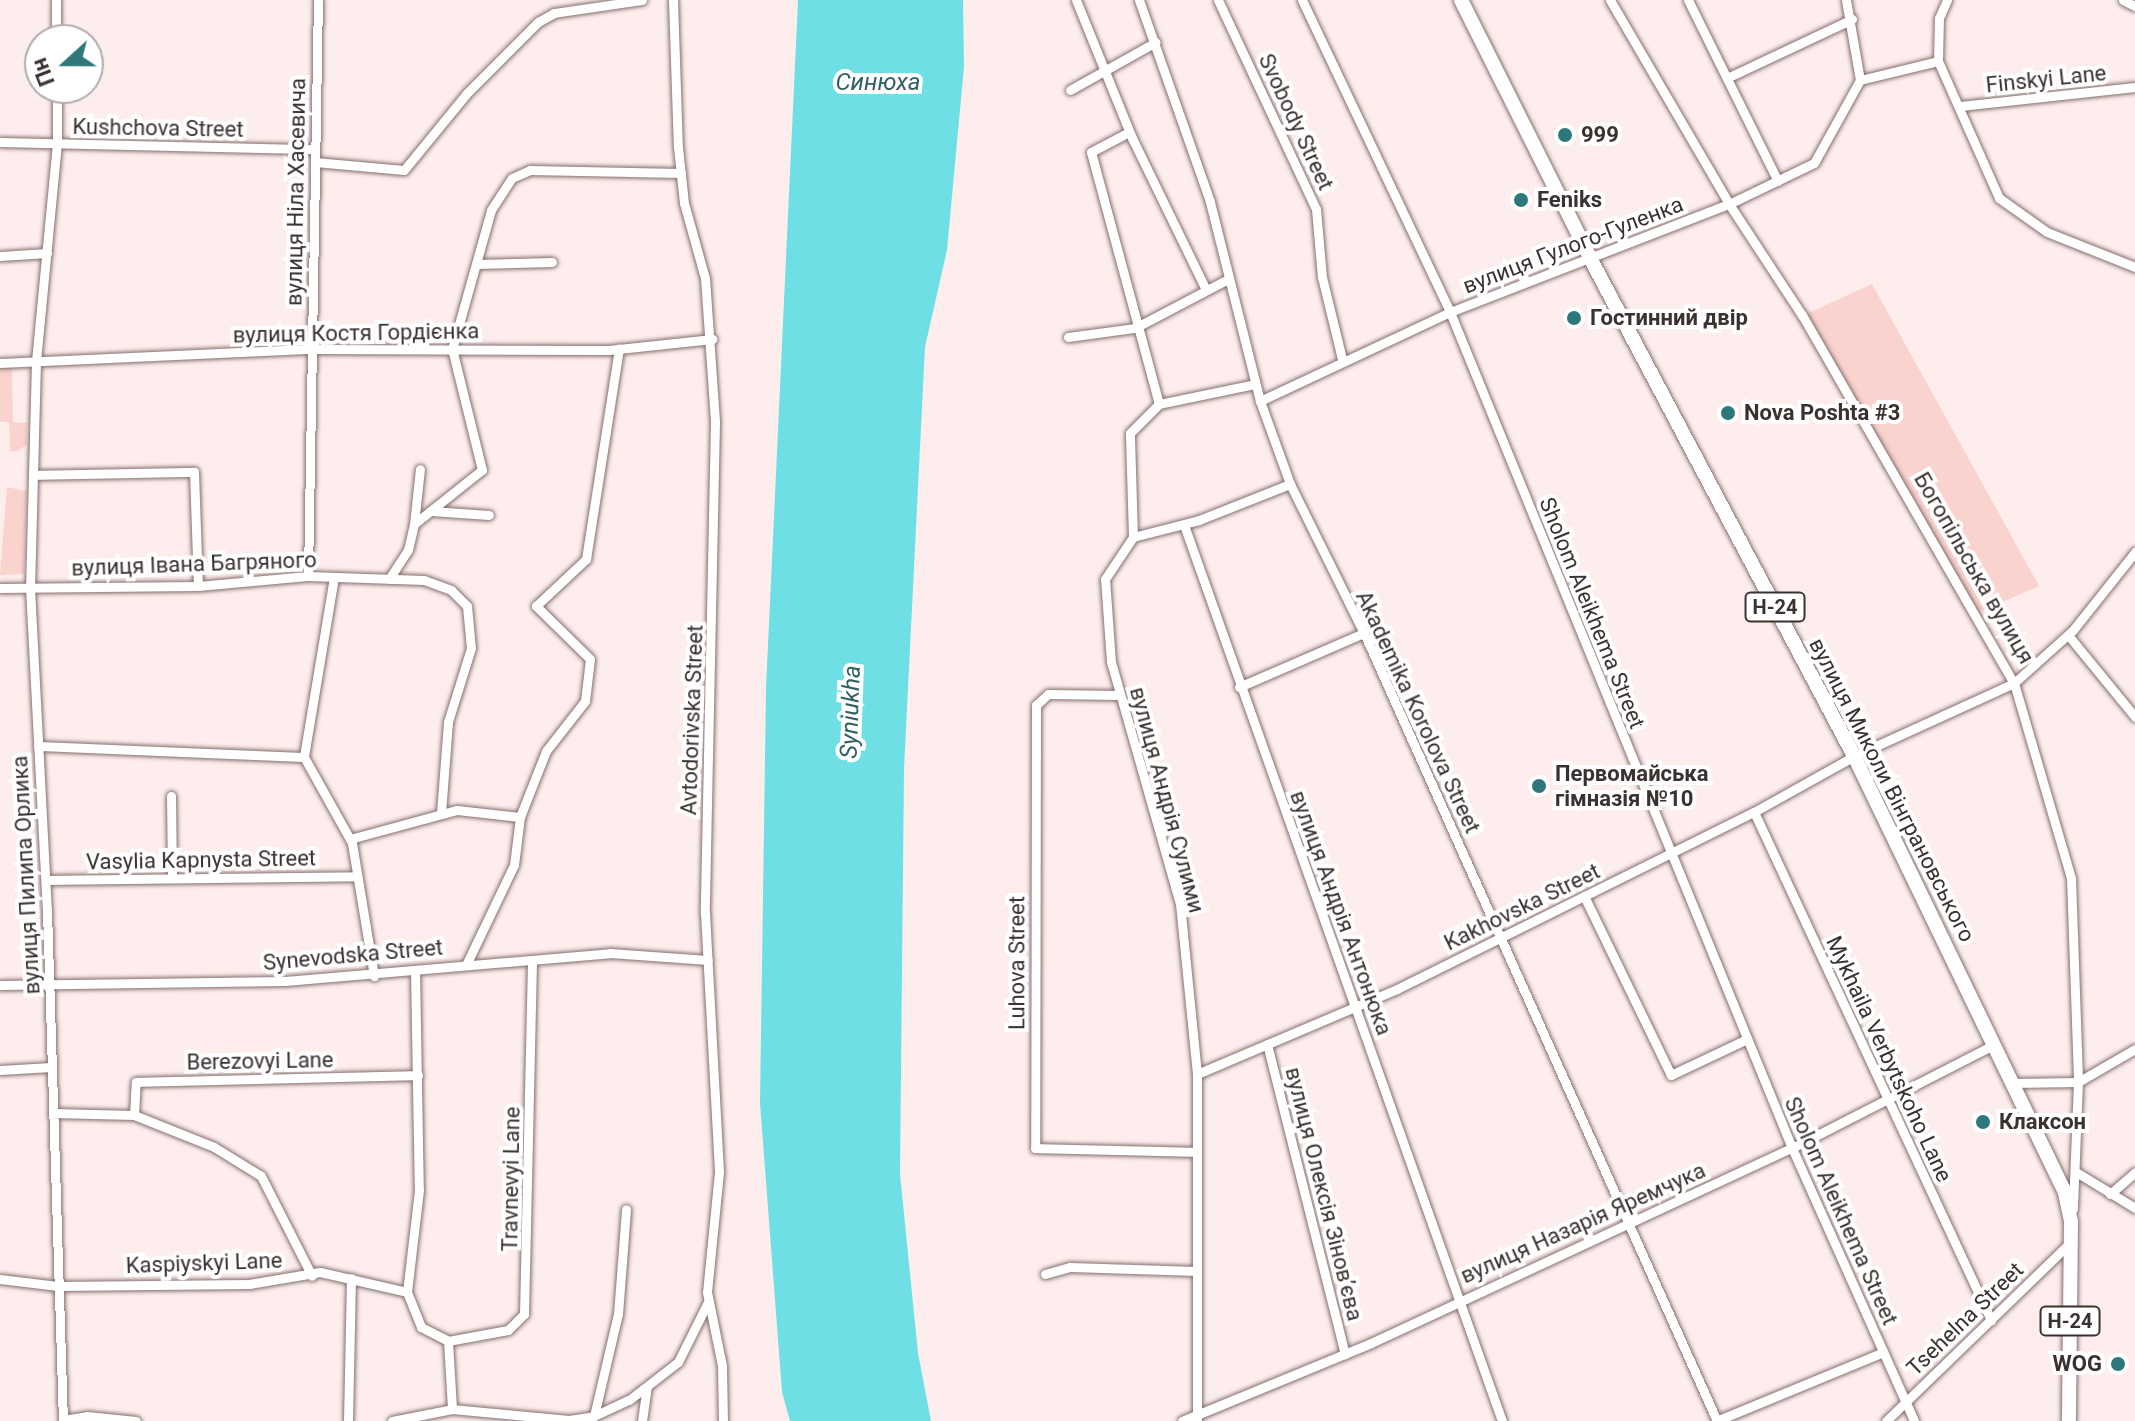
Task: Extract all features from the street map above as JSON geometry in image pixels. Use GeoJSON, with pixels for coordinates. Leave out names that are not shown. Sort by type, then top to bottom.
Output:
{"type":"FeatureCollection","features":[{"type":"Feature","properties":{"kind":"main road","name":"вулиця Миколи Вінграновського"},"geometry":{"type":"LineString","coordinates":[[1461,0],[1589,256],[1854,756],[2065,1193],[2071,1222]]}},
{"type":"Feature","properties":{"kind":"main road","name":"Богопільська вулиця"},"geometry":{"type":"LineString","coordinates":[[2069,1421],[2071,1222]]}},
{"type":"Feature","properties":{"kind":"street"},"geometry":{"type":"LineString","coordinates":[[56,0],[56,24]]}},
{"type":"Feature","properties":{"kind":"street","name":"вулиця Ніла Хасевича"},"geometry":{"type":"LineString","coordinates":[[308,576],[318,0]]}},
{"type":"Feature","properties":{"kind":"street"},"geometry":{"type":"LineString","coordinates":[[315,162],[404,170],[467,93],[538,22],[554,13],[642,0]]}},
{"type":"Feature","properties":{"kind":"street","name":"Avtodorivska Street"},"geometry":{"type":"LineString","coordinates":[[594,1416],[647,1387],[678,1362],[709,1301],[719,1172],[708,960],[712,339],[705,278],[681,173],[673,0]]}},
{"type":"Feature","properties":{"kind":"street"},"geometry":{"type":"LineString","coordinates":[[1076,0],[1129,132],[1206,290]]}},
{"type":"Feature","properties":{"kind":"street","name":"Akademika Korolova Street"},"geometry":{"type":"LineString","coordinates":[[1139,0],[1210,202],[1255,384],[1290,484],[1364,633],[1716,1421]]}},
{"type":"Feature","properties":{"kind":"street","name":"Svobody Street"},"geometry":{"type":"LineString","coordinates":[[1218,0],[1316,209],[1322,277],[1342,359]]}},
{"type":"Feature","properties":{"kind":"street","name":"Sholom Aleikhema Street"},"geometry":{"type":"LineString","coordinates":[[1302,0],[1450,312],[1792,1148],[1914,1421]]}},
{"type":"Feature","properties":{"kind":"street","name":"Богопільська вулиця"},"geometry":{"type":"LineString","coordinates":[[1610,0],[1729,204],[1802,315],[2014,683],[2071,878],[2078,1082],[2076,1172],[2071,1222]]}},
{"type":"Feature","properties":{"kind":"street"},"geometry":{"type":"LineString","coordinates":[[1688,0],[1729,77],[1778,181]]}},
{"type":"Feature","properties":{"kind":"street"},"geometry":{"type":"LineString","coordinates":[[1846,0],[1852,19],[1860,80],[1938,61]]}},
{"type":"Feature","properties":{"kind":"street"},"geometry":{"type":"LineString","coordinates":[[1947,0],[1939,18],[1938,61],[1999,198],[2047,232],[2135,267]]}},
{"type":"Feature","properties":{"kind":"street"},"geometry":{"type":"LineString","coordinates":[[2123,0],[2135,6]]}},
{"type":"Feature","properties":{"kind":"street"},"geometry":{"type":"LineString","coordinates":[[1729,77],[1852,19]]}},
{"type":"Feature","properties":{"kind":"street"},"geometry":{"type":"LineString","coordinates":[[1070,90],[1156,42]]}},
{"type":"Feature","properties":{"kind":"street","name":"вулиця Гулого-Гуленка"},"geometry":{"type":"LineString","coordinates":[[1260,401],[1342,359],[1450,312],[1729,204],[1814,163],[1860,80]]}},
{"type":"Feature","properties":{"kind":"street","name":"Finskyi Lane"},"geometry":{"type":"LineString","coordinates":[[1960,106],[2135,87]]}},
{"type":"Feature","properties":{"kind":"street","name":"вулиця Пилипа Орлика"},"geometry":{"type":"LineString","coordinates":[[57,104],[57,143],[36,361],[30,588],[46,880],[63,1420]]}},
{"type":"Feature","properties":{"kind":"street"},"geometry":{"type":"LineString","coordinates":[[1129,132],[1091,152],[1135,328],[1159,404]]}},
{"type":"Feature","properties":{"kind":"street","name":"Kushchova Street"},"geometry":{"type":"LineString","coordinates":[[0,142],[315,149]]}},
{"type":"Feature","properties":{"kind":"street"},"geometry":{"type":"LineString","coordinates":[[414,524],[482,470],[452,349],[491,210],[512,178],[530,170],[681,173]]}},
{"type":"Feature","properties":{"kind":"street"},"geometry":{"type":"LineString","coordinates":[[0,256],[47,253]]}},
{"type":"Feature","properties":{"kind":"street"},"geometry":{"type":"LineString","coordinates":[[476,264],[552,262]]}},
{"type":"Feature","properties":{"kind":"street"},"geometry":{"type":"LineString","coordinates":[[1068,337],[1135,328],[1228,279]]}},
{"type":"Feature","properties":{"kind":"street","name":"вулиця Костя Гордієнка"},"geometry":{"type":"LineString","coordinates":[[0,363],[312,349],[619,349],[712,339]]}},
{"type":"Feature","properties":{"kind":"street"},"geometry":{"type":"LineString","coordinates":[[466,965],[514,865],[520,817],[546,751],[585,701],[590,659],[536,606],[586,559],[619,349]]}},
{"type":"Feature","properties":{"kind":"street"},"geometry":{"type":"LineString","coordinates":[[1255,384],[1159,404],[1130,433],[1133,537],[1184,525],[1290,484]]}},
{"type":"Feature","properties":{"kind":"street"},"geometry":{"type":"LineString","coordinates":[[389,579],[408,550],[420,469]]}},
{"type":"Feature","properties":{"kind":"street"},"geometry":{"type":"LineString","coordinates":[[33,475],[194,472],[198,586]]}},
{"type":"Feature","properties":{"kind":"street"},"geometry":{"type":"LineString","coordinates":[[431,511],[489,515]]}},
{"type":"Feature","properties":{"kind":"street","name":"вулиця Андрія Антонюка"},"geometry":{"type":"LineString","coordinates":[[1184,525],[1502,1421]]}},
{"type":"Feature","properties":{"kind":"street","name":"вулиця Андрія Сулими"},"geometry":{"type":"LineString","coordinates":[[1133,537],[1105,579],[1111,662],[1180,904],[1197,1074],[1196,1418]]}},
{"type":"Feature","properties":{"kind":"street","name":"Kakhovska Street"},"geometry":{"type":"LineString","coordinates":[[1197,1074],[1356,1006],[1501,938],[1754,812],[1854,756],[2014,683],[2068,635],[2135,552]]}},
{"type":"Feature","properties":{"kind":"street","name":"вулиця Івана Багряного"},"geometry":{"type":"LineString","coordinates":[[0,588],[198,586],[308,576],[424,580],[451,590],[467,606],[471,648],[448,722],[441,814]]}},
{"type":"Feature","properties":{"kind":"street"},"geometry":{"type":"LineString","coordinates":[[334,577],[304,757],[350,839],[374,976]]}},
{"type":"Feature","properties":{"kind":"street"},"geometry":{"type":"LineString","coordinates":[[1239,687],[1364,633]]}},
{"type":"Feature","properties":{"kind":"street"},"geometry":{"type":"LineString","coordinates":[[2068,635],[2135,717]]}},
{"type":"Feature","properties":{"kind":"street","name":"Luhova Street"},"geometry":{"type":"LineString","coordinates":[[1120,695],[1048,694],[1036,705],[1035,1148],[1197,1152]]}},
{"type":"Feature","properties":{"kind":"street"},"geometry":{"type":"LineString","coordinates":[[38,746],[304,757]]}},
{"type":"Feature","properties":{"kind":"street"},"geometry":{"type":"LineString","coordinates":[[171,796],[172,878]]}},
{"type":"Feature","properties":{"kind":"street"},"geometry":{"type":"LineString","coordinates":[[350,839],[457,810],[520,817]]}},
{"type":"Feature","properties":{"kind":"street","name":"Mykhaila Verbytskoho Lane"},"geometry":{"type":"LineString","coordinates":[[1754,812],[1991,1320]]}},
{"type":"Feature","properties":{"kind":"street","name":"Vasylia Kapnysta Street"},"geometry":{"type":"LineString","coordinates":[[46,880],[357,876]]}},
{"type":"Feature","properties":{"kind":"street"},"geometry":{"type":"LineString","coordinates":[[1584,896],[1671,1075],[1747,1039]]}},
{"type":"Feature","properties":{"kind":"street","name":"Synevodska Street"},"geometry":{"type":"LineString","coordinates":[[0,985],[374,976],[610,953],[708,960]]}},
{"type":"Feature","properties":{"kind":"street","name":"Travnevyi Lane"},"geometry":{"type":"LineString","coordinates":[[448,1341],[508,1330],[524,1314],[532,960]]}},
{"type":"Feature","properties":{"kind":"street"},"geometry":{"type":"LineString","coordinates":[[415,970],[419,1190],[407,1292],[421,1327],[448,1341],[452,1409]]}},
{"type":"Feature","properties":{"kind":"street","name":"вулиця Олексія Зіновʼєва"},"geometry":{"type":"LineString","coordinates":[[1267,1044],[1345,1354]]}},
{"type":"Feature","properties":{"kind":"street","name":"вулиця Назарія Яремчука"},"geometry":{"type":"LineString","coordinates":[[1182,1421],[1196,1418],[1345,1354],[1792,1148],[1886,1097],[1993,1045]]}},
{"type":"Feature","properties":{"kind":"street"},"geometry":{"type":"LineString","coordinates":[[2011,1083],[2078,1082],[2135,1049]]}},
{"type":"Feature","properties":{"kind":"street"},"geometry":{"type":"LineString","coordinates":[[0,1070],[51,1067]]}},
{"type":"Feature","properties":{"kind":"street","name":"Berezovyi Lane"},"geometry":{"type":"LineString","coordinates":[[134,1115],[136,1082],[418,1075]]}},
{"type":"Feature","properties":{"kind":"street"},"geometry":{"type":"LineString","coordinates":[[53,1113],[134,1115],[214,1147],[261,1176],[312,1276]]}},
{"type":"Feature","properties":{"kind":"street"},"geometry":{"type":"LineString","coordinates":[[2076,1172],[2135,1208]]}},
{"type":"Feature","properties":{"kind":"street"},"geometry":{"type":"LineString","coordinates":[[2110,1194],[2135,1172]]}},
{"type":"Feature","properties":{"kind":"street"},"geometry":{"type":"LineString","coordinates":[[392,1421],[452,1409],[569,1420],[594,1416],[618,1314],[626,1209]]}},
{"type":"Feature","properties":{"kind":"street","name":"Tsehelna Street"},"geometry":{"type":"LineString","coordinates":[[1886,1421],[2070,1243]]}},
{"type":"Feature","properties":{"kind":"street"},"geometry":{"type":"LineString","coordinates":[[1045,1274],[1070,1267],[1197,1271]]}},
{"type":"Feature","properties":{"kind":"street","name":"Kaspiyskyi Lane"},"geometry":{"type":"LineString","coordinates":[[0,1279],[58,1286],[249,1284],[312,1276],[351,1278],[407,1292]]}},
{"type":"Feature","properties":{"kind":"street"},"geometry":{"type":"LineString","coordinates":[[348,1421],[351,1278]]}},
{"type":"Feature","properties":{"kind":"street"},"geometry":{"type":"LineString","coordinates":[[709,1301],[722,1366],[723,1421]]}},
{"type":"Feature","properties":{"kind":"street"},"geometry":{"type":"LineString","coordinates":[[1716,1421],[1883,1352]]}},
{"type":"Feature","properties":{"kind":"street"},"geometry":{"type":"LineString","coordinates":[[642,1421],[647,1387]]}},
{"type":"Feature","properties":{"kind":"street"},"geometry":{"type":"LineString","coordinates":[[63,1420],[87,1416],[136,1421]]}},
{"type":"Feature","properties":{"kind":"shaded area"},"geometry":{"type":"Polygon","coordinates":[[[1872,284],[2039,586],[1977,613],[1804,315],[1872,284]]]}},
{"type":"Feature","properties":{"kind":"shaded area"},"geometry":{"type":"Polygon","coordinates":[[[12,366],[13,422],[27,423],[27,444],[18,451],[10,451],[9,422],[0,422],[0,367],[12,366]]]}},
{"type":"Feature","properties":{"kind":"shaded area"},"geometry":{"type":"Polygon","coordinates":[[[7,487],[26,491],[24,574],[0,575],[7,487]]]}},
{"type":"Feature","properties":{"kind":"water","name":"Синюха"},"geometry":{"type":"Polygon","coordinates":[[[798,0],[963,0],[964,67],[947,250],[925,347],[904,769],[900,1174],[918,1353],[931,1421],[790,1421],[782,1392],[760,1103],[766,688],[798,0]]]}},
{"type":"Feature","properties":{"kind":"place","name":"999"},"geometry":{"type":"Point","coordinates":[1565,135]}},
{"type":"Feature","properties":{"kind":"place","name":"Feniks"},"geometry":{"type":"Point","coordinates":[1521,200]}},
{"type":"Feature","properties":{"kind":"place","name":"Гостинний двір"},"geometry":{"type":"Point","coordinates":[1574,318]}},
{"type":"Feature","properties":{"kind":"place","name":"Nova Poshta #3"},"geometry":{"type":"Point","coordinates":[1728,413]}},
{"type":"Feature","properties":{"kind":"place","name":"Первомайська гімназія №10"},"geometry":{"type":"Point","coordinates":[1539,786]}},
{"type":"Feature","properties":{"kind":"place","name":"Клаксон"},"geometry":{"type":"Point","coordinates":[1983,1122]}},
{"type":"Feature","properties":{"kind":"place","name":"WOG"},"geometry":{"type":"Point","coordinates":[2118,1364]}},
{"type":"Feature","properties":{"kind":"water label","name":"Syniukha"},"geometry":{"type":"Point","coordinates":[851,712]}}]}
